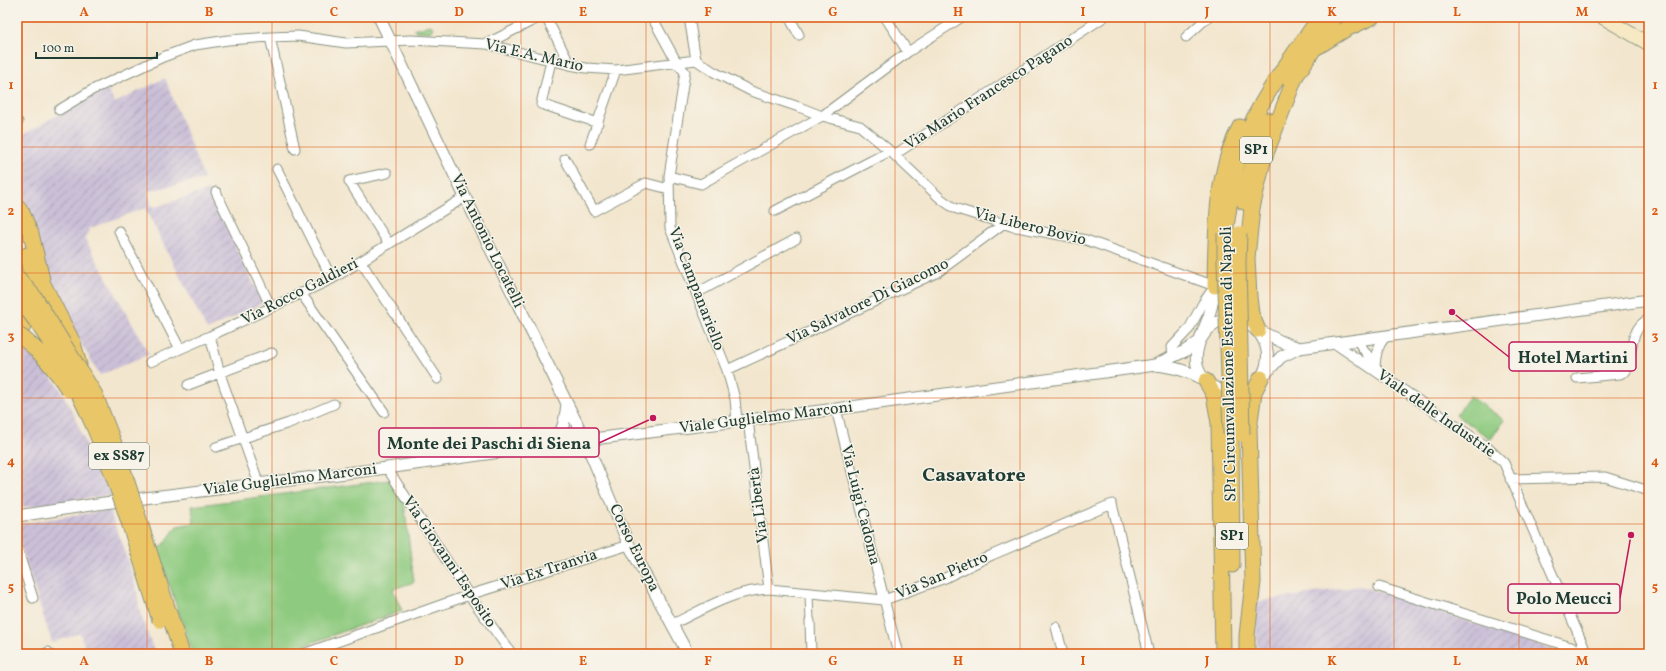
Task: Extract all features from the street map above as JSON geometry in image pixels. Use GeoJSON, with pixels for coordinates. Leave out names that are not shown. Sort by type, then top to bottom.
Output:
{"type":"FeatureCollection","features":[{"type":"Feature","properties":{"kind":"highway"},"geometry":{"type":"LineString","coordinates":[[1308,35],[1313,17]]}},
{"type":"Feature","properties":{"kind":"highway","name":"SP1 Circumvallazione Esterna di Napoli"},"geometry":{"type":"LineString","coordinates":[[1232,234],[1235,171],[1244,141],[1259,108],[1320,17]]}},
{"type":"Feature","properties":{"kind":"highway","name":"SP1 Circumvallazione Esterna di Napoli"},"geometry":{"type":"LineString","coordinates":[[1237,643],[1236,434],[1225,262],[1257,146],[1272,112],[1335,17]]}},
{"type":"Feature","properties":{"kind":"highway"},"geometry":{"type":"LineString","coordinates":[[1313,50],[1346,29],[1372,17]]}},
{"type":"Feature","properties":{"kind":"highway"},"geometry":{"type":"LineString","coordinates":[[1214,286],[1216,226],[1221,187],[1227,159],[1235,135],[1244,119],[1262,94],[1281,74]]}},
{"type":"Feature","properties":{"kind":"highway"},"geometry":{"type":"LineString","coordinates":[[1258,330],[1251,314],[1247,258],[1252,208],[1263,161],[1296,75]]}},
{"type":"Feature","properties":{"kind":"highway"},"geometry":{"type":"LineString","coordinates":[[17,206],[22,213],[31,234],[44,284],[73,343],[80,368]]}},
{"type":"Feature","properties":{"kind":"highway"},"geometry":{"type":"LineString","coordinates":[[17,224],[29,264],[32,284],[30,306],[24,327],[17,335],[30,342],[52,366],[92,423]]}},
{"type":"Feature","properties":{"kind":"highway"},"geometry":{"type":"LineString","coordinates":[[17,248],[29,264]]}},
{"type":"Feature","properties":{"kind":"highway","name":"ex SS87"},"geometry":{"type":"LineString","coordinates":[[17,277],[35,298],[80,368],[95,395],[118,454],[182,654]]}},
{"type":"Feature","properties":{"kind":"highway","name":"ex SS87"},"geometry":{"type":"LineString","coordinates":[[17,296],[62,359],[84,401],[107,458],[171,654]]}},
{"type":"Feature","properties":{"kind":"highway"},"geometry":{"type":"LineString","coordinates":[[1247,654],[1237,643],[1253,582],[1249,428],[1254,392],[1261,378]]}},
{"type":"Feature","properties":{"kind":"highway"},"geometry":{"type":"LineString","coordinates":[[1206,381],[1214,395],[1219,423],[1223,654]]}},
{"type":"Feature","properties":{"kind":"main road"},"geometry":{"type":"LineString","coordinates":[[1602,17],[1649,44]]}},
{"type":"Feature","properties":{"kind":"street","name":"Via Antonio Locatelli"},"geometry":{"type":"LineString","coordinates":[[379,17],[465,197],[585,440]]}},
{"type":"Feature","properties":{"kind":"street"},"geometry":{"type":"LineString","coordinates":[[486,44],[540,17]]}},
{"type":"Feature","properties":{"kind":"street"},"geometry":{"type":"LineString","coordinates":[[546,17],[570,65]]}},
{"type":"Feature","properties":{"kind":"street"},"geometry":{"type":"LineString","coordinates":[[652,17],[677,63],[696,60],[689,17]]}},
{"type":"Feature","properties":{"kind":"street"},"geometry":{"type":"LineString","coordinates":[[789,17],[799,35]]}},
{"type":"Feature","properties":{"kind":"street"},"geometry":{"type":"LineString","coordinates":[[885,17],[908,52]]}},
{"type":"Feature","properties":{"kind":"street"},"geometry":{"type":"LineString","coordinates":[[669,176],[701,184],[822,116],[950,20],[962,17]]}},
{"type":"Feature","properties":{"kind":"street","name":"Via Mario Francesco Pagano"},"geometry":{"type":"LineString","coordinates":[[775,211],[892,153],[1104,17]]}},
{"type":"Feature","properties":{"kind":"street"},"geometry":{"type":"LineString","coordinates":[[1186,37],[1208,17]]}},
{"type":"Feature","properties":{"kind":"street","name":"Via E.A. Mario"},"geometry":{"type":"LineString","coordinates":[[59,110],[92,90],[169,54],[196,45],[228,40],[298,36],[346,43],[411,40],[486,44],[570,65],[586,68],[616,70],[677,63]]}},
{"type":"Feature","properties":{"kind":"street"},"geometry":{"type":"LineString","coordinates":[[270,37],[295,149]]}},
{"type":"Feature","properties":{"kind":"street","name":"Via Libero Bovio"},"geometry":{"type":"LineString","coordinates":[[696,60],[714,72],[751,91],[822,116],[860,126],[892,153],[941,199],[954,208],[1003,224],[1086,240],[1214,286]]}},
{"type":"Feature","properties":{"kind":"street"},"geometry":{"type":"LineString","coordinates":[[551,61],[541,104],[598,123]]}},
{"type":"Feature","properties":{"kind":"street","name":"Via Campanariello"},"geometry":{"type":"LineString","coordinates":[[677,63],[685,72],[669,176],[670,228],[727,370],[735,399],[743,420]]}},
{"type":"Feature","properties":{"kind":"street"},"geometry":{"type":"LineString","coordinates":[[590,144],[616,70]]}},
{"type":"Feature","properties":{"kind":"street"},"geometry":{"type":"LineString","coordinates":[[566,159],[594,211],[646,184],[669,189]]}},
{"type":"Feature","properties":{"kind":"street"},"geometry":{"type":"LineString","coordinates":[[277,169],[332,279]]}},
{"type":"Feature","properties":{"kind":"street"},"geometry":{"type":"LineString","coordinates":[[387,173],[349,181],[389,244]]}},
{"type":"Feature","properties":{"kind":"street"},"geometry":{"type":"LineString","coordinates":[[216,192],[271,307]]}},
{"type":"Feature","properties":{"kind":"street","name":"Via Rocco Galdieri"},"geometry":{"type":"LineString","coordinates":[[150,362],[210,336],[332,279],[465,197]]}},
{"type":"Feature","properties":{"kind":"street","name":"Via Salvatore Di Giacomo"},"geometry":{"type":"LineString","coordinates":[[727,370],[938,272],[1003,224]]}},
{"type":"Feature","properties":{"kind":"street"},"geometry":{"type":"LineString","coordinates":[[119,231],[180,349]]}},
{"type":"Feature","properties":{"kind":"street"},"geometry":{"type":"LineString","coordinates":[[697,293],[796,239]]}},
{"type":"Feature","properties":{"kind":"street"},"geometry":{"type":"LineString","coordinates":[[360,262],[438,379]]}},
{"type":"Feature","properties":{"kind":"street"},"geometry":{"type":"LineString","coordinates":[[1214,286],[1213,302],[1199,342],[1196,356],[1198,369],[1206,381],[1218,389],[1232,392],[1245,389],[1261,378],[1281,357],[1299,348],[1649,300]]}},
{"type":"Feature","properties":{"kind":"street"},"geometry":{"type":"LineString","coordinates":[[1173,357],[1172,347],[1190,329],[1203,303],[1214,286]]}},
{"type":"Feature","properties":{"kind":"street"},"geometry":{"type":"LineString","coordinates":[[301,293],[384,412]]}},
{"type":"Feature","properties":{"kind":"street"},"geometry":{"type":"LineString","coordinates":[[1577,378],[1620,374],[1626,371],[1638,327],[1644,321],[1649,319]]}},
{"type":"Feature","properties":{"kind":"street"},"geometry":{"type":"LineString","coordinates":[[1199,342],[1207,330],[1218,322],[1232,320],[1246,322],[1282,342],[1299,348]]}},
{"type":"Feature","properties":{"kind":"street"},"geometry":{"type":"LineString","coordinates":[[1258,330],[1265,342],[1268,356],[1265,370],[1261,378]]}},
{"type":"Feature","properties":{"kind":"street"},"geometry":{"type":"LineString","coordinates":[[210,336],[220,374],[259,484]]}},
{"type":"Feature","properties":{"kind":"street"},"geometry":{"type":"LineString","coordinates":[[1378,371],[1378,346],[1385,336]]}},
{"type":"Feature","properties":{"kind":"street"},"geometry":{"type":"LineString","coordinates":[[1357,340],[1378,371]]}},
{"type":"Feature","properties":{"kind":"street","name":"Viale Guglielmo Marconi"},"geometry":{"type":"LineString","coordinates":[[1155,365],[1173,357],[1199,342]]}},
{"type":"Feature","properties":{"kind":"street","name":"Viale delle Industrie"},"geometry":{"type":"LineString","coordinates":[[1334,343],[1378,371],[1487,447],[1504,463],[1510,480],[1587,653]]}},
{"type":"Feature","properties":{"kind":"street"},"geometry":{"type":"LineString","coordinates":[[188,385],[272,353]]}},
{"type":"Feature","properties":{"kind":"street","name":"Viale Guglielmo Marconi"},"geometry":{"type":"LineString","coordinates":[[17,516],[387,468],[585,440],[836,409],[1155,365],[1172,366],[1190,372],[1206,381]]}},
{"type":"Feature","properties":{"kind":"street"},"geometry":{"type":"LineString","coordinates":[[216,447],[290,423],[334,404]]}},
{"type":"Feature","properties":{"kind":"street"},"geometry":{"type":"LineString","coordinates":[[550,445],[562,432],[567,404]]}},
{"type":"Feature","properties":{"kind":"street","name":"Via Luigi Cadoma"},"geometry":{"type":"LineString","coordinates":[[836,409],[898,654]]}},
{"type":"Feature","properties":{"kind":"street","name":"Via Libertà"},"geometry":{"type":"LineString","coordinates":[[743,420],[769,590]]}},
{"type":"Feature","properties":{"kind":"street","name":"Corso Europa"},"geometry":{"type":"LineString","coordinates":[[585,440],[629,544],[688,654]]}},
{"type":"Feature","properties":{"kind":"street","name":"Via Giovanni Esposito"},"geometry":{"type":"LineString","coordinates":[[387,468],[469,596],[512,654]]}},
{"type":"Feature","properties":{"kind":"street"},"geometry":{"type":"LineString","coordinates":[[1510,480],[1605,477],[1649,491]]}},
{"type":"Feature","properties":{"kind":"street","name":"Via San Pietro"},"geometry":{"type":"LineString","coordinates":[[673,624],[735,594],[753,590],[769,590],[884,600],[945,578],[992,555],[1112,504],[1149,654]]}},
{"type":"Feature","properties":{"kind":"street","name":"Via Ex Tranvia"},"geometry":{"type":"LineString","coordinates":[[303,654],[469,596],[629,544]]}},
{"type":"Feature","properties":{"kind":"street"},"geometry":{"type":"LineString","coordinates":[[17,548],[33,598]]}},
{"type":"Feature","properties":{"kind":"street"},"geometry":{"type":"LineString","coordinates":[[1378,587],[1587,653]]}},
{"type":"Feature","properties":{"kind":"street"},"geometry":{"type":"LineString","coordinates":[[809,594],[811,654]]}},
{"type":"Feature","properties":{"kind":"street"},"geometry":{"type":"LineString","coordinates":[[1056,627],[1063,654]]}},
{"type":"Feature","properties":{"kind":"shaded area"},"geometry":{"type":"Polygon","coordinates":[[[165,78],[204,179],[148,191],[151,205],[155,207],[208,190],[263,303],[207,330],[145,208],[90,228],[85,239],[149,354],[100,375],[61,310],[17,199],[17,138],[106,88],[115,103],[165,78]]]}},
{"type":"Feature","properties":{"kind":"shaded area"},"geometry":{"type":"Polygon","coordinates":[[[24,348],[36,358],[60,388],[74,415],[100,479],[105,477],[112,495],[17,508],[17,356],[24,348]]]}},
{"type":"Feature","properties":{"kind":"shaded area"},"geometry":{"type":"Polygon","coordinates":[[[109,510],[123,545],[137,591],[140,612],[155,654],[87,654],[80,633],[52,643],[17,535],[17,524],[109,510]]]}},
{"type":"Feature","properties":{"kind":"shaded area"},"geometry":{"type":"Polygon","coordinates":[[[1360,586],[1567,654],[1257,654],[1256,602],[1360,586]]]}},
{"type":"Feature","properties":{"kind":"green space"},"geometry":{"type":"Polygon","coordinates":[[[431,25],[433,28],[430,32],[415,31],[415,28],[423,28],[431,25]]]}},
{"type":"Feature","properties":{"kind":"green space"},"geometry":{"type":"Polygon","coordinates":[[[1470,396],[1504,420],[1491,439],[1456,415],[1470,396]]]}},
{"type":"Feature","properties":{"kind":"green space"},"geometry":{"type":"Polygon","coordinates":[[[389,480],[404,503],[414,582],[393,589],[402,611],[279,654],[193,654],[157,549],[163,546],[177,526],[194,523],[192,506],[389,480]]]}},
{"type":"Feature","properties":{"kind":"place","name":"Hotel Martini"},"geometry":{"type":"Point","coordinates":[1452,312]}},
{"type":"Feature","properties":{"kind":"place","name":"Monte dei Paschi di Siena"},"geometry":{"type":"Point","coordinates":[653,418]}},
{"type":"Feature","properties":{"kind":"place","name":"Polo Meucci"},"geometry":{"type":"Point","coordinates":[1631,535]}},
{"type":"Feature","properties":{"kind":"district","name":"Casavatore"},"geometry":{"type":"Point","coordinates":[974,476]}}]}
